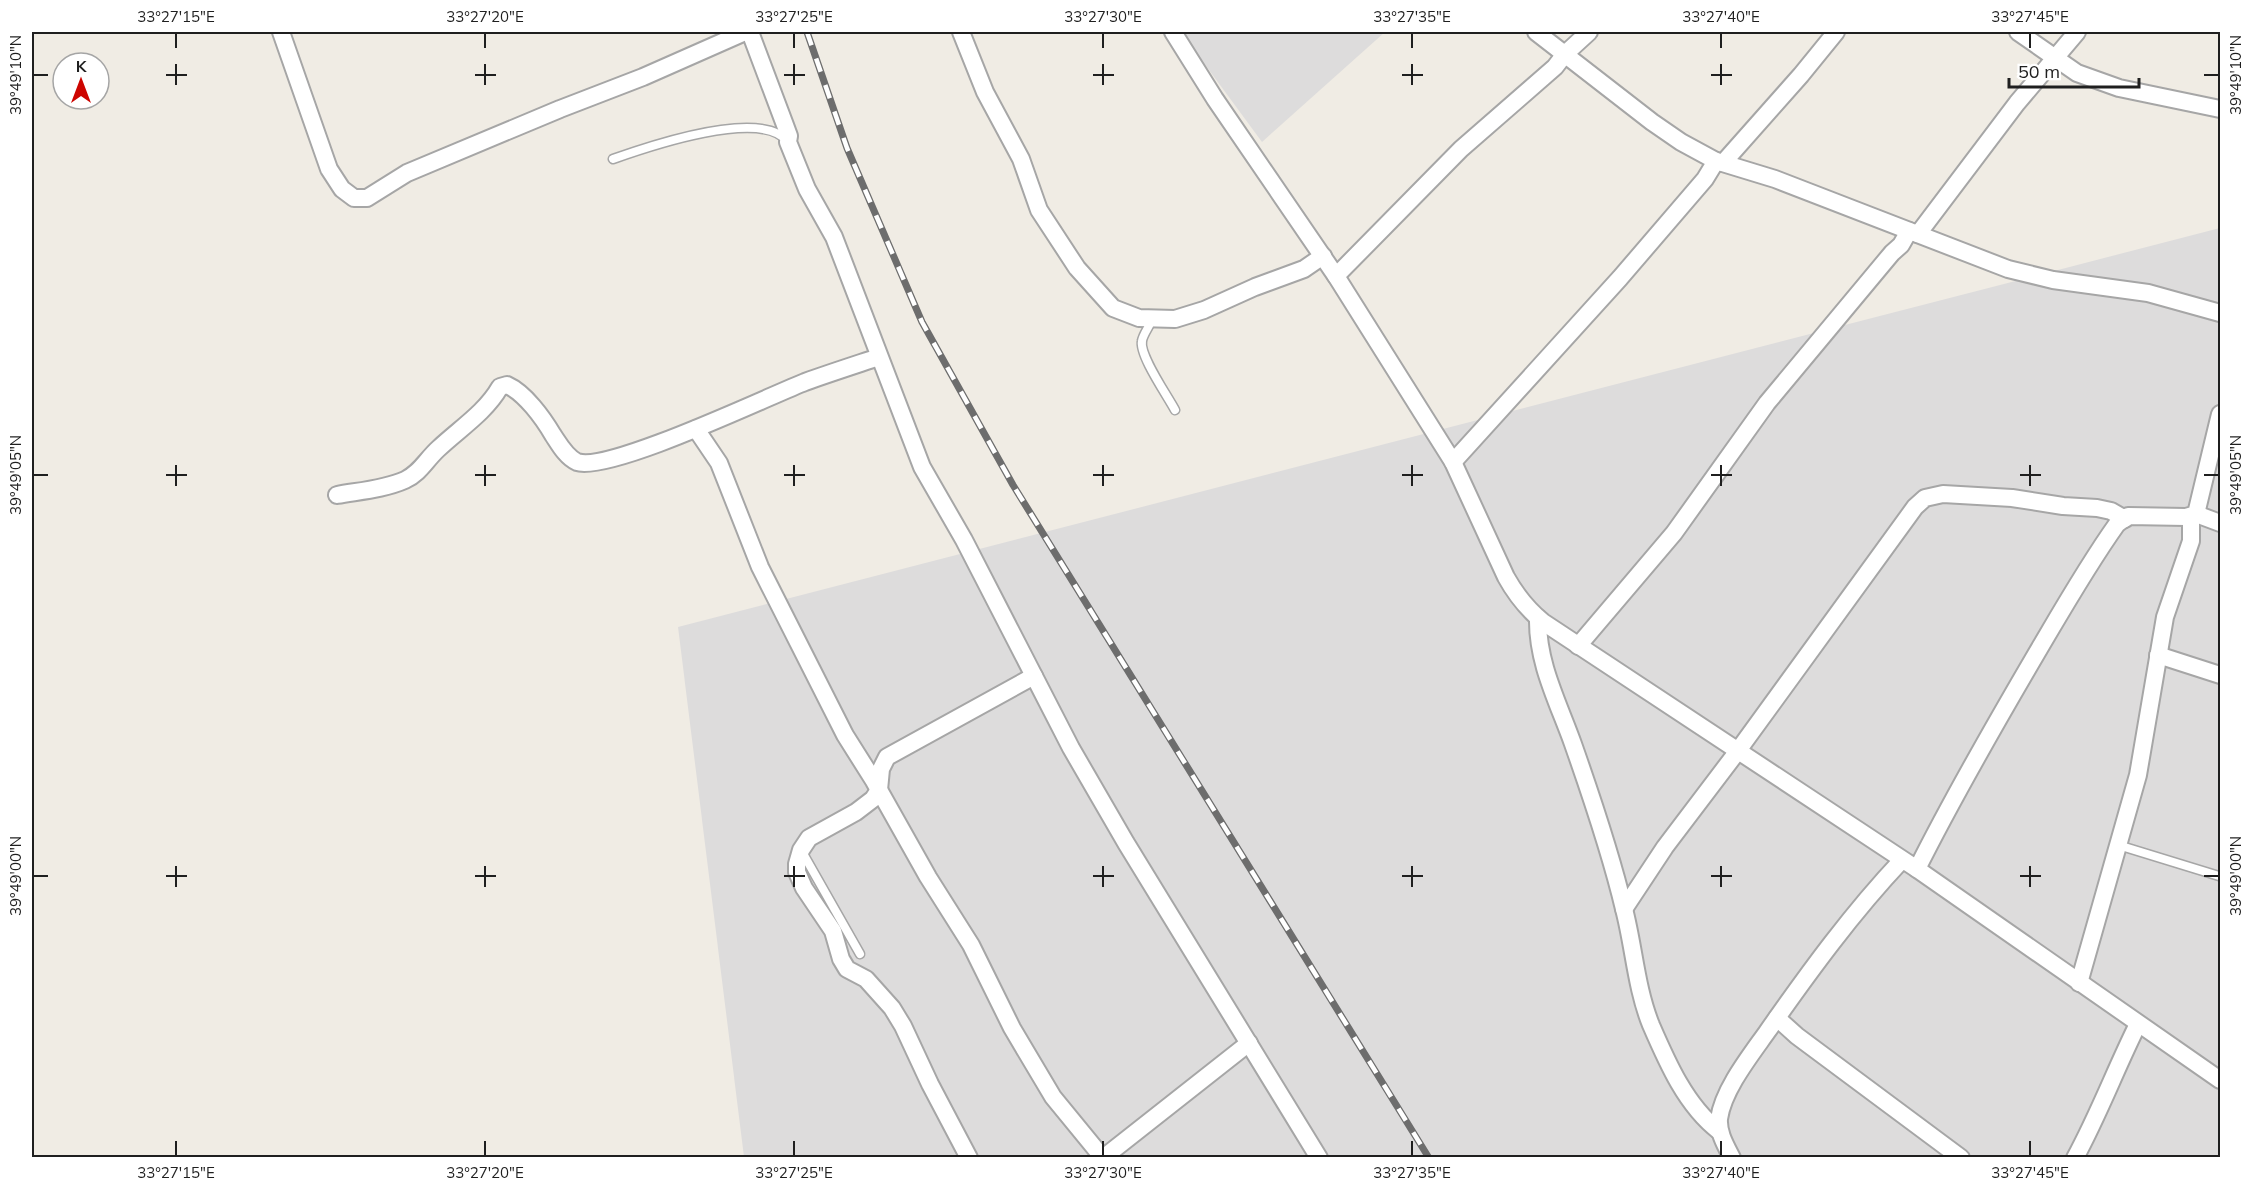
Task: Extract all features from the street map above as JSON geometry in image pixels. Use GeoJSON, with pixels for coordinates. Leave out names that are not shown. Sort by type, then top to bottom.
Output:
{"type":"FeatureCollection","features":[{"type":"Feature","properties":{"kind":"street"},"geometry":{"type":"LineString","coordinates":[[281,32],[329,169],[342,189],[354,198],[367,198],[406,173],[643,77],[745,32]]}},
{"type":"Feature","properties":{"kind":"street"},"geometry":{"type":"LineString","coordinates":[[750,32],[789,136],[788,142],[807,189],[834,237],[922,467],[964,540],[1071,748],[1126,843],[1319,1158]]}},
{"type":"Feature","properties":{"kind":"street"},"geometry":{"type":"LineString","coordinates":[[961,32],[985,92],[1021,159],[1039,210],[1077,268],[1113,308],[1133,317],[1175,319],[1204,310],[1304,269],[1323,256]]}},
{"type":"Feature","properties":{"kind":"street"},"geometry":{"type":"LineString","coordinates":[[1173,32],[1215,99],[1323,256],[1453,462],[1513,589],[1538,618],[1737,752],[1917,869],[2220,1080]]}},
{"type":"Feature","properties":{"kind":"street"},"geometry":{"type":"LineString","coordinates":[[1536,32],[1680,142],[1719,162],[1752,171],[2008,269],[2053,280],[2148,293],[2220,313]]}},
{"type":"Feature","properties":{"kind":"street"},"geometry":{"type":"LineString","coordinates":[[1336,276],[1461,149],[1555,67],[1565,54],[1589,32]]}},
{"type":"Feature","properties":{"kind":"street"},"geometry":{"type":"LineString","coordinates":[[1453,462],[1620,278],[1719,162],[1801,75],[1836,32]]}},
{"type":"Feature","properties":{"kind":"street"},"geometry":{"type":"LineString","coordinates":[[2018,32],[2077,73],[2119,88],[2220,109]]}},
{"type":"Feature","properties":{"kind":"street"},"geometry":{"type":"LineString","coordinates":[[1578,646],[1668,541],[1767,403],[1892,253],[1914,232],[2076,32]]}},
{"type":"Feature","properties":{"kind":"street"},"geometry":{"type":"LineString","coordinates":[[337,495],[396,483],[414,475],[435,451],[494,398],[500,387],[507,385],[515,388],[528,403],[564,451],[578,462],[590,463],[620,457],[696,429],[805,382],[879,357]]}},
{"type":"Feature","properties":{"kind":"street"},"geometry":{"type":"LineString","coordinates":[[2079,983],[2138,775],[2168,606],[2191,541],[2193,516],[2220,414]]}},
{"type":"Feature","properties":{"kind":"street"},"geometry":{"type":"LineString","coordinates":[[696,429],[719,463],[760,567],[846,735],[970,945],[1012,1028],[1053,1097],[1103,1158],[1249,1042]]}},
{"type":"Feature","properties":{"kind":"street"},"geometry":{"type":"LineString","coordinates":[[1624,909],[1665,847],[1737,752],[1866,572],[1915,507],[1925,498],[1944,494],[2012,498],[2063,506],[2097,508],[2111,511],[2125,519]]}},
{"type":"Feature","properties":{"kind":"street"},"geometry":{"type":"LineString","coordinates":[[1917,869],[2002,711],[2055,622],[2118,524],[2128,516],[2193,516],[2220,523]]}},
{"type":"Feature","properties":{"kind":"street"},"geometry":{"type":"LineString","coordinates":[[1538,618],[1537,639],[1541,661],[1572,742],[1624,909],[1635,967],[1650,1022],[1671,1068],[1696,1108],[1705,1120],[1719,1131]]}},
{"type":"Feature","properties":{"kind":"street"},"geometry":{"type":"LineString","coordinates":[[2158,655],[2220,675]]}},
{"type":"Feature","properties":{"kind":"street"},"geometry":{"type":"LineString","coordinates":[[969,1158],[892,1008],[866,979],[847,969],[841,959],[833,931],[804,888],[797,872],[797,864],[801,850],[809,838],[865,806],[873,799],[879,790],[881,769],[887,757],[1034,676]]}},
{"type":"Feature","properties":{"kind":"street"},"geometry":{"type":"LineString","coordinates":[[1732,1158],[1719,1131],[1719,1121],[1725,1099],[1777,1018],[1871,892],[1902,860]]}},
{"type":"Feature","properties":{"kind":"street"},"geometry":{"type":"LineString","coordinates":[[1777,1018],[1797,1036],[1961,1158]]}},
{"type":"Feature","properties":{"kind":"street"},"geometry":{"type":"LineString","coordinates":[[2075,1158],[2138,1024]]}},
{"type":"Feature","properties":{"kind":"lane"},"geometry":{"type":"LineString","coordinates":[[613,159],[644,148],[699,134],[747,127],[771,131],[788,142]]}},
{"type":"Feature","properties":{"kind":"lane"},"geometry":{"type":"LineString","coordinates":[[1152,319],[1142,341],[1142,350],[1148,365],[1160,381],[1175,410]]}},
{"type":"Feature","properties":{"kind":"lane"},"geometry":{"type":"LineString","coordinates":[[2118,845],[2219,876]]}},
{"type":"Feature","properties":{"kind":"lane"},"geometry":{"type":"LineString","coordinates":[[801,850],[860,954]]}},
{"type":"Feature","properties":{"kind":"shaded area"},"geometry":{"type":"Polygon","coordinates":[[[1181,32],[1385,32],[1262,142],[1181,32]]]}},
{"type":"Feature","properties":{"kind":"shaded area"},"geometry":{"type":"Polygon","coordinates":[[[2220,228],[2220,1157],[744,1157],[678,627],[2220,228]]]}},
{"type":"Feature","properties":{"kind":"railway"},"geometry":{"type":"LineString","coordinates":[[807,32],[847,148],[922,322],[1013,485],[1429,1158]]}}]}
